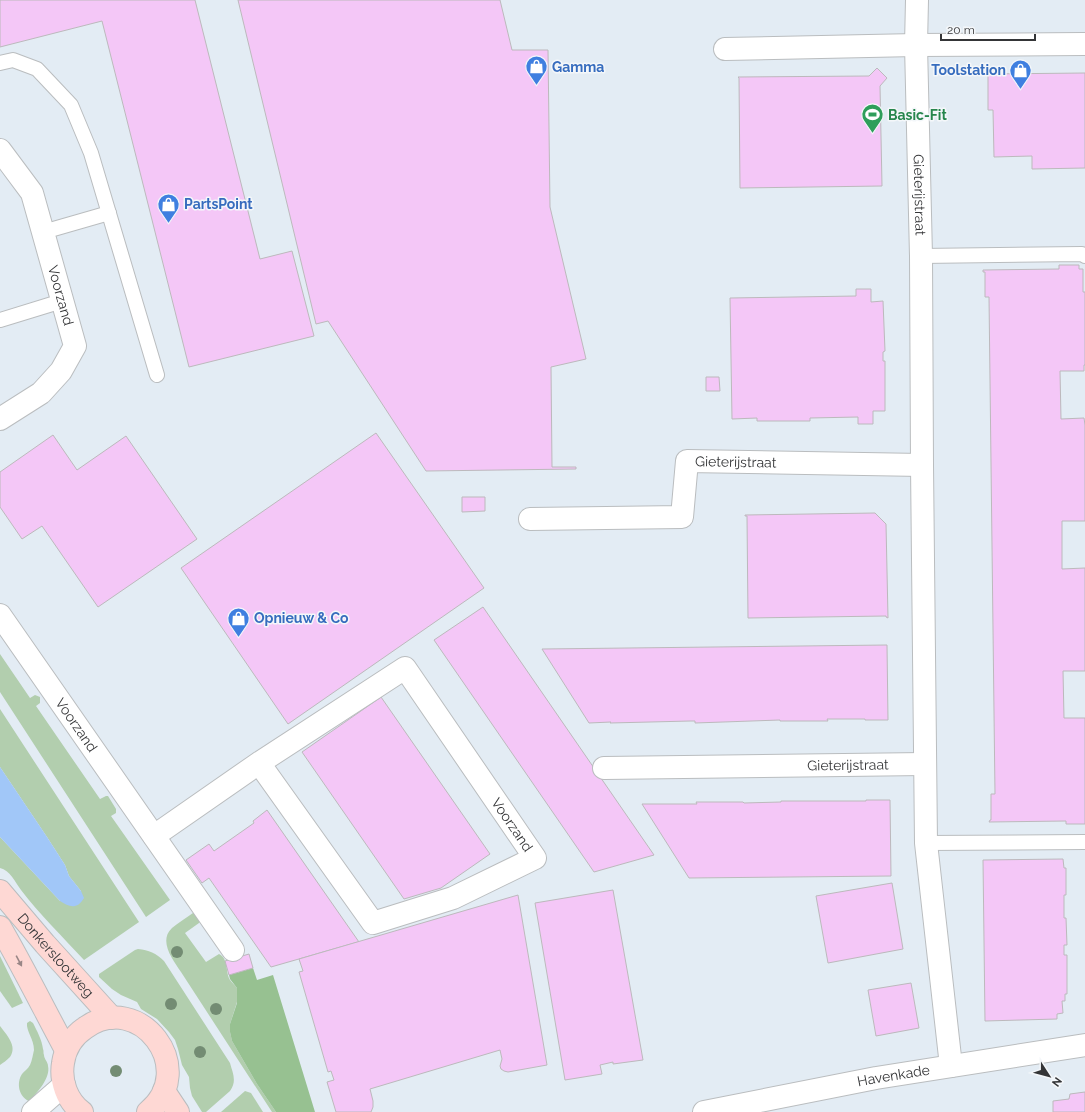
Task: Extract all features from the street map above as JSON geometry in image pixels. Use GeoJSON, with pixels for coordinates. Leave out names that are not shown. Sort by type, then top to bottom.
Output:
{"type":"FeatureCollection","features":[{"type":"Feature","properties":{"kind":"street","name":"Gieterijstraat"},"geometry":{"type":"LineString","coordinates":[[917,0],[916,45],[921,256],[926,843],[951,1066]]}},
{"type":"Feature","properties":{"kind":"street"},"geometry":{"type":"LineString","coordinates":[[725,49],[916,45],[1085,44]]}},
{"type":"Feature","properties":{"kind":"street","name":"Voorzand"},"geometry":{"type":"LineString","coordinates":[[0,150],[32,193],[75,346],[61,371],[41,393],[0,419]]}},
{"type":"Feature","properties":{"kind":"street","name":"Gieterijstraat"},"geometry":{"type":"LineString","coordinates":[[530,519],[682,517],[687,461],[922,465]]}},
{"type":"Feature","properties":{"kind":"street","name":"Voorzand"},"geometry":{"type":"LineString","coordinates":[[0,615],[233,950]]}},
{"type":"Feature","properties":{"kind":"street","name":"Voorzand"},"geometry":{"type":"LineString","coordinates":[[154,836],[259,763],[406,668],[535,858],[453,898],[373,923],[259,763]]}},
{"type":"Feature","properties":{"kind":"street","name":"Gieterijstraat"},"geometry":{"type":"LineString","coordinates":[[604,768],[925,764]]}},
{"type":"Feature","properties":{"kind":"street","name":"Donkerslootweg"},"geometry":{"type":"LineString","coordinates":[[0,891],[45,944],[112,1018]]}},
{"type":"Feature","properties":{"kind":"street","name":"Donkerslootweg"},"geometry":{"type":"LineString","coordinates":[[0,927],[66,1050]]}},
{"type":"Feature","properties":{"kind":"street"},"geometry":{"type":"LineString","coordinates":[[82,1112],[72,1103],[64,1085],[62,1068],[66,1050],[72,1040],[90,1025],[100,1020],[112,1018],[133,1021],[142,1026],[151,1032],[164,1050],[168,1070],[167,1081],[159,1100],[148,1112]]}},
{"type":"Feature","properties":{"kind":"street","name":"Havenkade"},"geometry":{"type":"LineString","coordinates":[[704,1112],[876,1078],[1085,1045]]}},
{"type":"Feature","properties":{"kind":"street"},"geometry":{"type":"LineString","coordinates":[[32,1112],[64,1085]]}},
{"type":"Feature","properties":{"kind":"street"},"geometry":{"type":"LineString","coordinates":[[164,1091],[178,1112]]}},
{"type":"Feature","properties":{"kind":"lane"},"geometry":{"type":"LineString","coordinates":[[0,64],[13,60],[37,69],[71,105],[91,153],[157,376]]}},
{"type":"Feature","properties":{"kind":"lane"},"geometry":{"type":"LineString","coordinates":[[43,232],[109,213]]}},
{"type":"Feature","properties":{"kind":"lane"},"geometry":{"type":"LineString","coordinates":[[921,256],[1082,254],[1085,256]]}},
{"type":"Feature","properties":{"kind":"lane"},"geometry":{"type":"LineString","coordinates":[[0,320],[62,301]]}},
{"type":"Feature","properties":{"kind":"lane"},"geometry":{"type":"LineString","coordinates":[[926,843],[1085,842]]}},
{"type":"Feature","properties":{"kind":"shaded area"},"geometry":{"type":"Polygon","coordinates":[[[0,0],[1085,0],[1085,1112],[0,1112],[0,0]]]}},
{"type":"Feature","properties":{"kind":"green space"},"geometry":{"type":"Polygon","coordinates":[[[0,654],[30,698],[35,695],[40,697],[40,703],[36,706],[100,799],[108,796],[116,809],[116,813],[111,816],[170,900],[146,917],[0,692],[0,654]]]}},
{"type":"Feature","properties":{"kind":"green space"},"geometry":{"type":"Polygon","coordinates":[[[0,709],[139,922],[84,960],[36,908],[7,871],[0,868],[0,837],[60,901],[81,891],[69,876],[65,865],[0,767],[0,709]]]}},
{"type":"Feature","properties":{"kind":"green space"},"geometry":{"type":"Polygon","coordinates":[[[193,913],[196,913],[200,921],[185,933],[206,962],[219,954],[226,962],[229,977],[237,988],[237,1002],[230,1024],[232,1041],[257,1084],[276,1112],[272,1112],[174,962],[168,950],[166,939],[168,933],[172,928],[193,913]]]}},
{"type":"Feature","properties":{"kind":"green space"},"geometry":{"type":"Polygon","coordinates":[[[138,949],[152,952],[164,961],[230,1063],[234,1077],[232,1087],[230,1091],[206,1112],[202,1112],[192,1096],[189,1077],[182,1065],[175,1040],[169,1032],[157,1019],[141,1009],[137,1002],[121,995],[99,977],[99,974],[138,949]]]}},
{"type":"Feature","properties":{"kind":"green space"},"geometry":{"type":"Polygon","coordinates":[[[0,956],[23,1003],[12,1008],[0,991],[0,956]]]}},
{"type":"Feature","properties":{"kind":"green space"},"geometry":{"type":"Polygon","coordinates":[[[253,968],[257,980],[273,975],[315,1112],[276,1112],[257,1084],[232,1041],[230,1024],[237,1003],[237,988],[230,979],[229,975],[253,968]]]}},
{"type":"Feature","properties":{"kind":"green space"},"geometry":{"type":"Polygon","coordinates":[[[30,1021],[33,1023],[40,1039],[48,1065],[48,1071],[45,1081],[29,1101],[21,1093],[19,1081],[22,1074],[31,1063],[34,1050],[33,1042],[27,1026],[27,1023],[30,1021]]]}},
{"type":"Feature","properties":{"kind":"green space"},"geometry":{"type":"Polygon","coordinates":[[[0,1026],[8,1036],[13,1049],[10,1057],[0,1065],[0,1026]]]}},
{"type":"Feature","properties":{"kind":"green space"},"geometry":{"type":"Polygon","coordinates":[[[245,1091],[251,1093],[263,1112],[221,1112],[245,1091]]]}},
{"type":"Feature","properties":{"kind":"water"},"geometry":{"type":"Polygon","coordinates":[[[0,767],[65,865],[69,876],[81,891],[84,898],[76,906],[70,906],[60,901],[0,837],[0,767]]]}},
{"type":"Feature","properties":{"kind":"building"},"geometry":{"type":"Polygon","coordinates":[[[0,0],[195,0],[260,259],[292,251],[314,336],[189,367],[102,21],[0,47],[0,0]]]}},
{"type":"Feature","properties":{"kind":"building"},"geometry":{"type":"Polygon","coordinates":[[[238,0],[500,0],[512,50],[548,50],[550,207],[586,359],[551,367],[552,467],[576,467],[576,469],[426,471],[328,321],[316,324],[238,0]]]}},
{"type":"Feature","properties":{"kind":"building"},"geometry":{"type":"Polygon","coordinates":[[[877,68],[887,78],[880,86],[882,186],[740,188],[738,77],[869,76],[877,68]]]}},
{"type":"Feature","properties":{"kind":"building"},"geometry":{"type":"Polygon","coordinates":[[[1085,73],[1085,168],[1032,169],[1032,156],[994,157],[993,110],[988,110],[988,74],[1085,73]]]}},
{"type":"Feature","properties":{"kind":"building"},"geometry":{"type":"Polygon","coordinates":[[[1059,265],[1079,265],[1079,269],[1083,269],[1083,292],[1085,292],[1084,371],[1060,371],[1061,419],[1084,418],[1085,425],[1085,521],[1062,521],[1062,569],[1085,568],[1085,671],[1063,671],[1064,718],[1085,718],[1085,824],[1066,824],[1066,821],[989,822],[991,820],[991,794],[995,794],[989,297],[985,297],[985,272],[983,272],[983,270],[1059,269],[1059,265]]]}},
{"type":"Feature","properties":{"kind":"building"},"geometry":{"type":"Polygon","coordinates":[[[856,289],[871,289],[871,302],[883,301],[885,411],[873,411],[873,424],[858,424],[858,417],[810,418],[810,421],[757,421],[757,418],[732,419],[730,298],[856,296],[856,289]]]}},
{"type":"Feature","properties":{"kind":"building"},"geometry":{"type":"Polygon","coordinates":[[[706,377],[719,377],[720,391],[706,391],[706,377]]]}},
{"type":"Feature","properties":{"kind":"building"},"geometry":{"type":"Polygon","coordinates":[[[376,433],[484,588],[288,724],[181,568],[376,433]]]}},
{"type":"Feature","properties":{"kind":"building"},"geometry":{"type":"Polygon","coordinates":[[[53,435],[77,470],[126,436],[197,539],[98,607],[42,526],[22,539],[0,507],[0,472],[53,435]]]}},
{"type":"Feature","properties":{"kind":"building"},"geometry":{"type":"Polygon","coordinates":[[[462,497],[485,497],[485,511],[462,512],[462,497]]]}},
{"type":"Feature","properties":{"kind":"building"},"geometry":{"type":"Polygon","coordinates":[[[875,513],[886,524],[888,618],[886,616],[748,618],[747,516],[745,515],[875,513]]]}},
{"type":"Feature","properties":{"kind":"building"},"geometry":{"type":"Polygon","coordinates":[[[483,607],[654,855],[594,872],[434,640],[483,607]]]}},
{"type":"Feature","properties":{"kind":"building"},"geometry":{"type":"Polygon","coordinates":[[[887,645],[888,720],[827,719],[828,721],[780,720],[695,723],[695,721],[690,721],[589,723],[542,649],[887,645]]]}},
{"type":"Feature","properties":{"kind":"building"},"geometry":{"type":"Polygon","coordinates":[[[381,697],[490,854],[441,888],[404,899],[302,752],[381,697]]]}},
{"type":"Feature","properties":{"kind":"building"},"geometry":{"type":"Polygon","coordinates":[[[890,800],[891,876],[689,878],[642,804],[697,804],[696,802],[744,803],[890,800]]]}},
{"type":"Feature","properties":{"kind":"building"},"geometry":{"type":"Polygon","coordinates":[[[267,810],[359,942],[271,967],[209,878],[202,883],[186,860],[209,844],[214,851],[254,823],[253,821],[267,810]]]}},
{"type":"Feature","properties":{"kind":"building"},"geometry":{"type":"Polygon","coordinates":[[[1063,859],[1064,868],[1066,868],[1064,918],[1066,918],[1067,945],[1064,945],[1064,955],[1067,955],[1067,994],[1065,994],[1065,1001],[1062,1001],[1063,1013],[1057,1014],[1057,1019],[985,1021],[983,860],[1063,859]]]}},
{"type":"Feature","properties":{"kind":"building"},"geometry":{"type":"Polygon","coordinates":[[[892,883],[903,949],[828,963],[816,896],[892,883]]]}},
{"type":"Feature","properties":{"kind":"building"},"geometry":{"type":"Polygon","coordinates":[[[613,890],[643,1060],[613,1064],[613,1062],[600,1065],[602,1074],[565,1080],[535,903],[613,890]]]}},
{"type":"Feature","properties":{"kind":"building"},"geometry":{"type":"Polygon","coordinates":[[[518,895],[547,1065],[508,1072],[504,1071],[500,1066],[502,1059],[500,1050],[370,1089],[373,1101],[371,1112],[336,1112],[327,1082],[334,1080],[331,1071],[328,1072],[299,972],[303,971],[299,959],[518,895]]]}},
{"type":"Feature","properties":{"kind":"building"},"geometry":{"type":"Polygon","coordinates":[[[249,954],[253,968],[229,975],[225,961],[249,954]]]}},
{"type":"Feature","properties":{"kind":"building"},"geometry":{"type":"Polygon","coordinates":[[[911,983],[919,1028],[876,1036],[868,990],[911,983]]]}},
{"type":"Feature","properties":{"kind":"building"},"geometry":{"type":"Polygon","coordinates":[[[1085,1092],[1085,1112],[1053,1112],[1053,1101],[1069,1099],[1070,1094],[1085,1092]]]}},
{"type":"Feature","properties":{"kind":"place","name":"Gamma"},"geometry":{"type":"Point","coordinates":[537,86]}},
{"type":"Feature","properties":{"kind":"place","name":"Toolstation"},"geometry":{"type":"Point","coordinates":[1021,90]}},
{"type":"Feature","properties":{"kind":"place","name":"Basic-Fit"},"geometry":{"type":"Point","coordinates":[873,134]}},
{"type":"Feature","properties":{"kind":"place","name":"PartsPoint"},"geometry":{"type":"Point","coordinates":[169,224]}},
{"type":"Feature","properties":{"kind":"place","name":"Opnieuw & Co"},"geometry":{"type":"Point","coordinates":[238,638]}}]}
